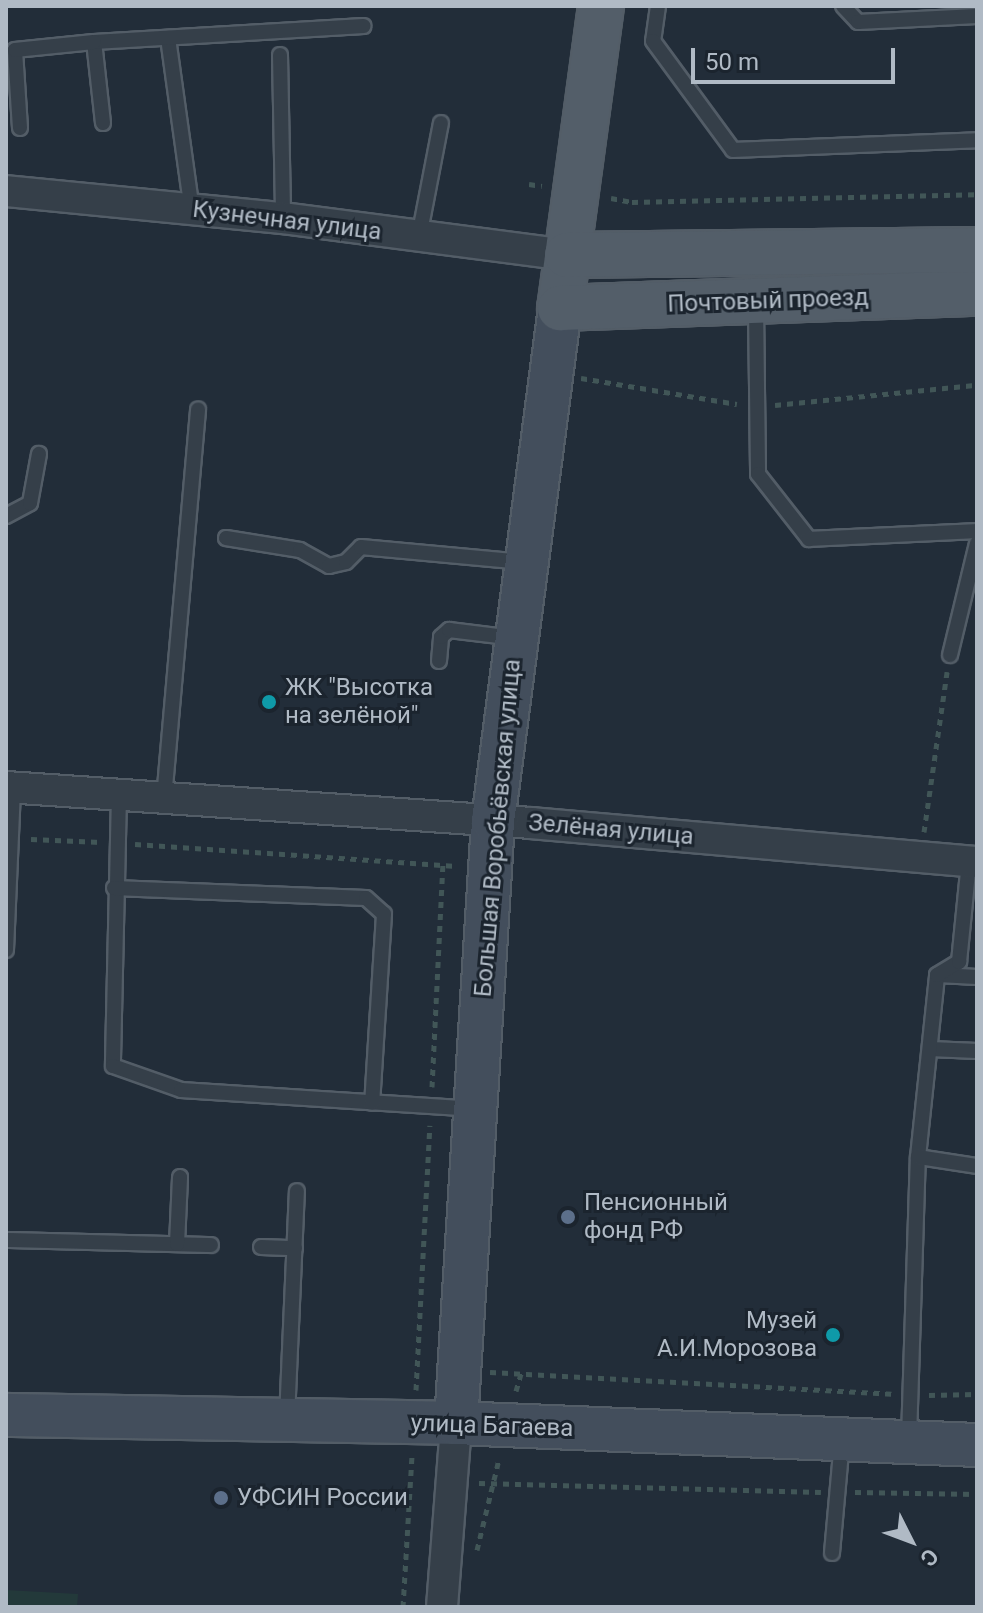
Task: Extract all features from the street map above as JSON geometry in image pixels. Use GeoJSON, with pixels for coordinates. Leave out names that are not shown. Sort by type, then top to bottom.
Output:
{"type":"FeatureCollection","features":[{"type":"Feature","properties":{"kind":"main road","name":"Большая Воробьёвская улица"},"geometry":{"type":"LineString","coordinates":[[456,1423],[493,821],[523,562],[601,6]]}},
{"type":"Feature","properties":{"kind":"main road","name":"Почтовый проезд"},"geometry":{"type":"LineString","coordinates":[[567,255],[977,250]]}},
{"type":"Feature","properties":{"kind":"main road","name":"Почтовый проезд"},"geometry":{"type":"LineString","coordinates":[[560,308],[977,293]]}},
{"type":"Feature","properties":{"kind":"main road","name":"улица Багаева"},"geometry":{"type":"LineString","coordinates":[[6,1415],[456,1423],[842,1442],[977,1445]]}},
{"type":"Feature","properties":{"kind":"street","name":"Кузнечная улица"},"geometry":{"type":"LineString","coordinates":[[6,191],[283,218],[567,255]]}},
{"type":"Feature","properties":{"kind":"street","name":"Зелёная улица"},"geometry":{"type":"LineString","coordinates":[[10,788],[493,821],[973,862]]}},
{"type":"Feature","properties":{"kind":"street","name":"Большая Воробьёвская улица"},"geometry":{"type":"LineString","coordinates":[[442,1607],[456,1423]]}},
{"type":"Feature","properties":{"kind":"lane"},"geometry":{"type":"LineString","coordinates":[[658,6],[653,41],[733,150],[977,140]]}},
{"type":"Feature","properties":{"kind":"lane"},"geometry":{"type":"LineString","coordinates":[[843,6],[858,22],[977,16]]}},
{"type":"Feature","properties":{"kind":"lane"},"geometry":{"type":"LineString","coordinates":[[20,128],[10,50],[364,26]]}},
{"type":"Feature","properties":{"kind":"lane"},"geometry":{"type":"LineString","coordinates":[[168,38],[192,210]]}},
{"type":"Feature","properties":{"kind":"lane"},"geometry":{"type":"LineString","coordinates":[[94,42],[103,123]]}},
{"type":"Feature","properties":{"kind":"lane"},"geometry":{"type":"LineString","coordinates":[[280,55],[283,218]]}},
{"type":"Feature","properties":{"kind":"lane"},"geometry":{"type":"LineString","coordinates":[[419,237],[441,123]]}},
{"type":"Feature","properties":{"kind":"lane"},"geometry":{"type":"LineString","coordinates":[[756,301],[758,474],[809,539],[977,531]]}},
{"type":"Feature","properties":{"kind":"lane"},"geometry":{"type":"LineString","coordinates":[[164,799],[198,409]]}},
{"type":"Feature","properties":{"kind":"lane"},"geometry":{"type":"LineString","coordinates":[[6,516],[30,503],[39,454]]}},
{"type":"Feature","properties":{"kind":"lane"},"geometry":{"type":"LineString","coordinates":[[226,538],[300,550],[329,566],[346,562],[361,547],[523,562]]}},
{"type":"Feature","properties":{"kind":"lane"},"geometry":{"type":"LineString","coordinates":[[950,655],[977,543]]}},
{"type":"Feature","properties":{"kind":"lane"},"geometry":{"type":"LineString","coordinates":[[439,661],[441,637],[449,630],[514,638]]}},
{"type":"Feature","properties":{"kind":"lane"},"geometry":{"type":"LineString","coordinates":[[6,950],[10,788]]}},
{"type":"Feature","properties":{"kind":"lane"},"geometry":{"type":"LineString","coordinates":[[119,795],[114,888],[113,1066],[181,1090],[475,1109]]}},
{"type":"Feature","properties":{"kind":"lane"},"geometry":{"type":"LineString","coordinates":[[937,975],[959,962],[973,862]]}},
{"type":"Feature","properties":{"kind":"lane"},"geometry":{"type":"LineString","coordinates":[[114,888],[366,898],[384,914],[372,1103]]}},
{"type":"Feature","properties":{"kind":"lane"},"geometry":{"type":"LineString","coordinates":[[937,975],[977,977]]}},
{"type":"Feature","properties":{"kind":"lane"},"geometry":{"type":"LineString","coordinates":[[909,1443],[918,1157],[937,975]]}},
{"type":"Feature","properties":{"kind":"lane"},"geometry":{"type":"LineString","coordinates":[[930,1049],[977,1051]]}},
{"type":"Feature","properties":{"kind":"lane"},"geometry":{"type":"LineString","coordinates":[[918,1157],[977,1166]]}},
{"type":"Feature","properties":{"kind":"lane"},"geometry":{"type":"LineString","coordinates":[[177,1244],[180,1177]]}},
{"type":"Feature","properties":{"kind":"lane"},"geometry":{"type":"LineString","coordinates":[[287,1419],[297,1191]]}},
{"type":"Feature","properties":{"kind":"lane"},"geometry":{"type":"LineString","coordinates":[[6,1240],[211,1245]]}},
{"type":"Feature","properties":{"kind":"lane"},"geometry":{"type":"LineString","coordinates":[[261,1247],[295,1248]]}},
{"type":"Feature","properties":{"kind":"lane"},"geometry":{"type":"LineString","coordinates":[[832,1553],[842,1442]]}},
{"type":"Feature","properties":{"kind":"path"},"geometry":{"type":"LineString","coordinates":[[632,202],[977,194]]}},
{"type":"Feature","properties":{"kind":"path"},"geometry":{"type":"LineString","coordinates":[[921,859],[950,655]]}},
{"type":"Feature","properties":{"kind":"path"},"geometry":{"type":"LineString","coordinates":[[11,838],[443,864],[403,1607]]}},
{"type":"Feature","properties":{"kind":"path"},"geometry":{"type":"LineString","coordinates":[[521,1373],[910,1395],[977,1394]]}},
{"type":"Feature","properties":{"kind":"path"},"geometry":{"type":"LineString","coordinates":[[475,1557],[493,1485],[977,1494]]}},
{"type":"Feature","properties":{"kind":"green space"},"geometry":{"type":"Polygon","coordinates":[[[6,1590],[78,1594],[77,1607],[6,1607],[6,1590]]]}},
{"type":"Feature","properties":{"kind":"place","name":"ЖК \"Высотка на зелёной\""},"geometry":{"type":"Point","coordinates":[269,702]}},
{"type":"Feature","properties":{"kind":"place","name":"Пенсионный фонд РФ"},"geometry":{"type":"Point","coordinates":[568,1217]}},
{"type":"Feature","properties":{"kind":"place","name":"Музей А.И.Морозова"},"geometry":{"type":"Point","coordinates":[833,1335]}},
{"type":"Feature","properties":{"kind":"place","name":"УФСИН России"},"geometry":{"type":"Point","coordinates":[221,1498]}}]}
